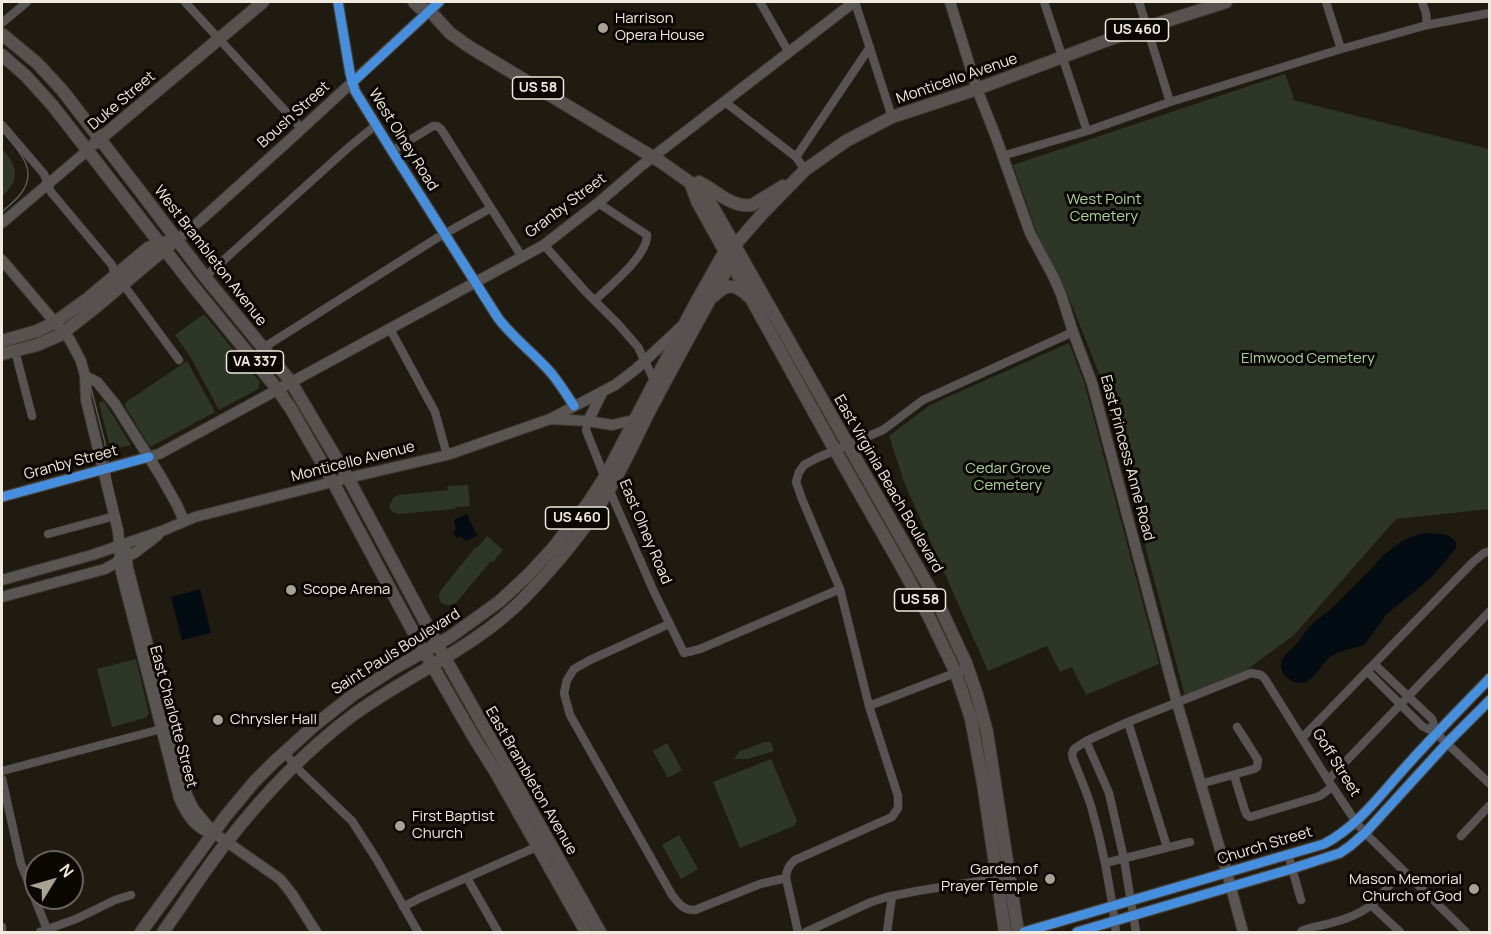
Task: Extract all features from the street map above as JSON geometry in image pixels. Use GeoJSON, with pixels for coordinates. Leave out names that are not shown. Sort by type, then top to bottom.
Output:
{"type":"FeatureCollection","features":[{"type":"Feature","properties":{"kind":"main road","name":"Duke Street"},"geometry":{"type":"LineString","coordinates":[[2,223],[263,2]]}},
{"type":"Feature","properties":{"kind":"main road","name":"West Olney Road"},"geometry":{"type":"LineString","coordinates":[[338,2],[355,91],[476,282]]}},
{"type":"Feature","properties":{"kind":"main road","name":"US 58"},"geometry":{"type":"LineString","coordinates":[[414,2],[420,9],[432,4],[450,33],[468,46],[653,158]]}},
{"type":"Feature","properties":{"kind":"main road","name":"Granby Street"},"geometry":{"type":"LineString","coordinates":[[2,497],[159,454],[522,257],[544,244],[788,51],[854,2]]}},
{"type":"Feature","properties":{"kind":"main road","name":"East Princess Anne Road"},"geometry":{"type":"LineString","coordinates":[[950,2],[978,89],[1030,233],[1061,294],[1092,383],[1177,703],[1243,933]]}},
{"type":"Feature","properties":{"kind":"main road","name":"Monticello Avenue"},"geometry":{"type":"LineString","coordinates":[[635,420],[685,323],[730,253],[801,173],[846,141],[892,117],[1226,2]]}},
{"type":"Feature","properties":{"kind":"main road","name":"Boush Street"},"geometry":{"type":"LineString","coordinates":[[2,354],[42,343],[118,281],[163,247],[177,240],[352,83],[432,4]]}},
{"type":"Feature","properties":{"kind":"main road","name":"West Brambleton Avenue"},"geometry":{"type":"LineString","coordinates":[[2,34],[50,77],[205,277],[291,382],[348,478],[437,644]]}},
{"type":"Feature","properties":{"kind":"main road","name":"West Brambleton Avenue"},"geometry":{"type":"LineString","coordinates":[[2,55],[40,91],[278,390],[333,482],[424,651]]}},
{"type":"Feature","properties":{"kind":"main road","name":"East Virginia Beach Boulevard"},"geometry":{"type":"LineString","coordinates":[[653,158],[705,193],[751,299],[836,451],[948,623],[962,671],[977,695],[987,732],[1003,877],[1018,933]]}},
{"type":"Feature","properties":{"kind":"main road"},"geometry":{"type":"LineString","coordinates":[[679,174],[706,185],[734,203],[746,206],[752,205],[801,173]]}},
{"type":"Feature","properties":{"kind":"main road","name":"Monticello Avenue"},"geometry":{"type":"LineString","coordinates":[[550,419],[612,425],[649,414],[711,298],[730,253]]}},
{"type":"Feature","properties":{"kind":"main road","name":"East Virginia Beach Boulevard"},"geometry":{"type":"LineString","coordinates":[[730,253],[848,446],[906,560]]}},
{"type":"Feature","properties":{"kind":"main road","name":"East Charlotte Street"},"geometry":{"type":"LineString","coordinates":[[2,260],[77,351],[85,376],[86,400],[102,470],[122,544],[123,582],[165,728],[189,800],[214,833],[280,879],[316,933]]}},
{"type":"Feature","properties":{"kind":"main road"},"geometry":{"type":"LineString","coordinates":[[476,282],[505,326],[550,372],[574,406]]}},
{"type":"Feature","properties":{"kind":"main road"},"geometry":{"type":"LineString","coordinates":[[711,298],[725,287],[733,286],[751,299]]}},
{"type":"Feature","properties":{"kind":"main road","name":"Monticello Avenue"},"geometry":{"type":"LineString","coordinates":[[2,580],[92,555],[184,521],[447,455],[550,419],[603,393],[636,369],[685,323]]}},
{"type":"Feature","properties":{"kind":"main road","name":"Boush Street"},"geometry":{"type":"LineString","coordinates":[[2,341],[37,331],[59,328]]}},
{"type":"Feature","properties":{"kind":"main road"},"geometry":{"type":"LineString","coordinates":[[85,376],[94,379],[103,388],[121,413],[176,501],[184,521]]}},
{"type":"Feature","properties":{"kind":"main road"},"geometry":{"type":"LineString","coordinates":[[588,421],[603,393]]}},
{"type":"Feature","properties":{"kind":"main road","name":"Saint Pauls Boulevard"},"geometry":{"type":"LineString","coordinates":[[163,933],[227,842],[296,766],[354,715],[381,696],[445,659],[488,629],[523,600],[580,534],[610,489],[649,414]]}},
{"type":"Feature","properties":{"kind":"main road","name":"Saint Pauls Boulevard"},"geometry":{"type":"LineString","coordinates":[[141,933],[225,817],[246,791],[284,752],[358,691],[483,614],[510,593],[529,574],[569,529],[588,503],[605,477],[635,420]]}},
{"type":"Feature","properties":{"kind":"main road","name":"Monticello Avenue"},"geometry":{"type":"LineString","coordinates":[[2,597],[105,569],[136,552],[162,531]]}},
{"type":"Feature","properties":{"kind":"main road","name":"East Brambleton Avenue"},"geometry":{"type":"LineString","coordinates":[[437,644],[543,845],[586,933]]}},
{"type":"Feature","properties":{"kind":"main road","name":"East Brambleton Avenue"},"geometry":{"type":"LineString","coordinates":[[424,651],[495,771],[600,933]]}},
{"type":"Feature","properties":{"kind":"main road","name":"Church Street"},"geometry":{"type":"LineString","coordinates":[[1024,933],[1288,855],[1324,844],[1335,838],[1356,822],[1436,733],[1490,678]]}},
{"type":"Feature","properties":{"kind":"main road","name":"Church Street"},"geometry":{"type":"LineString","coordinates":[[1077,933],[1116,927],[1134,915],[1340,853],[1365,832],[1490,700]]}},
{"type":"Feature","properties":{"kind":"main road","name":"East Virginia Beach Boulevard"},"geometry":{"type":"LineString","coordinates":[[1003,877],[1005,933]]}},
{"type":"Feature","properties":{"kind":"street"},"geometry":{"type":"LineString","coordinates":[[2,23],[27,2]]}},
{"type":"Feature","properties":{"kind":"street"},"geometry":{"type":"LineString","coordinates":[[185,2],[302,129]]}},
{"type":"Feature","properties":{"kind":"street"},"geometry":{"type":"LineString","coordinates":[[760,2],[788,51]]}},
{"type":"Feature","properties":{"kind":"street"},"geometry":{"type":"LineString","coordinates":[[854,2],[892,117]]}},
{"type":"Feature","properties":{"kind":"street"},"geometry":{"type":"LineString","coordinates":[[1044,2],[1087,131]]}},
{"type":"Feature","properties":{"kind":"street"},"geometry":{"type":"LineString","coordinates":[[1139,2],[1170,102]]}},
{"type":"Feature","properties":{"kind":"street"},"geometry":{"type":"LineString","coordinates":[[1326,2],[1341,49]]}},
{"type":"Feature","properties":{"kind":"street"},"geometry":{"type":"LineString","coordinates":[[1422,2],[1427,25]]}},
{"type":"Feature","properties":{"kind":"street"},"geometry":{"type":"LineString","coordinates":[[1002,156],[1341,49],[1427,25],[1490,13]]}},
{"type":"Feature","properties":{"kind":"street"},"geometry":{"type":"LineString","coordinates":[[796,157],[870,47]]}},
{"type":"Feature","properties":{"kind":"street"},"geometry":{"type":"LineString","coordinates":[[725,102],[796,157],[801,173]]}},
{"type":"Feature","properties":{"kind":"street"},"geometry":{"type":"LineString","coordinates":[[2,125],[44,174],[51,192],[102,251],[114,269],[118,281],[179,360]]}},
{"type":"Feature","properties":{"kind":"street"},"geometry":{"type":"LineString","coordinates":[[205,277],[376,125]]}},
{"type":"Feature","properties":{"kind":"street"},"geometry":{"type":"LineString","coordinates":[[392,152],[429,128],[437,126],[444,132],[522,257]]}},
{"type":"Feature","properties":{"kind":"street"},"geometry":{"type":"LineString","coordinates":[[595,300],[631,266],[648,241],[648,235],[598,202]]}},
{"type":"Feature","properties":{"kind":"street"},"geometry":{"type":"LineString","coordinates":[[263,348],[491,208]]}},
{"type":"Feature","properties":{"kind":"street"},"geometry":{"type":"LineString","coordinates":[[544,244],[638,347],[655,382]]}},
{"type":"Feature","properties":{"kind":"street"},"geometry":{"type":"LineString","coordinates":[[390,329],[435,412],[447,455]]}},
{"type":"Feature","properties":{"kind":"street"},"geometry":{"type":"LineString","coordinates":[[798,933],[786,878],[791,864],[795,860],[892,817],[898,808],[898,796],[869,706],[840,589],[796,482],[799,471],[804,465],[883,430],[923,400],[1073,332]]}},
{"type":"Feature","properties":{"kind":"street"},"geometry":{"type":"LineString","coordinates":[[15,351],[32,416]]}},
{"type":"Feature","properties":{"kind":"street","name":"East Olney Road"},"geometry":{"type":"LineString","coordinates":[[588,421],[586,430],[618,511],[684,653],[700,649],[840,589]]}},
{"type":"Feature","properties":{"kind":"street"},"geometry":{"type":"LineString","coordinates":[[48,534],[115,516]]}},
{"type":"Feature","properties":{"kind":"street"},"geometry":{"type":"LineString","coordinates":[[1302,738],[1473,562],[1490,551]]}},
{"type":"Feature","properties":{"kind":"street"},"geometry":{"type":"LineString","coordinates":[[1234,775],[1245,811],[1250,817],[1320,796],[1400,704],[1490,611]]}},
{"type":"Feature","properties":{"kind":"street"},"geometry":{"type":"LineString","coordinates":[[669,624],[574,669],[567,680],[564,693],[570,715],[672,895],[684,909],[695,910],[760,884],[786,878]]}},
{"type":"Feature","properties":{"kind":"street"},"geometry":{"type":"LineString","coordinates":[[1374,664],[1432,719],[1436,733]]}},
{"type":"Feature","properties":{"kind":"street"},"geometry":{"type":"LineString","coordinates":[[869,706],[962,671]]}},
{"type":"Feature","properties":{"kind":"street"},"geometry":{"type":"LineString","coordinates":[[1367,671],[1422,726],[1436,733],[1490,784]]}},
{"type":"Feature","properties":{"kind":"street","name":"Goff Street"},"geometry":{"type":"LineString","coordinates":[[1177,703],[1251,673],[1261,675],[1356,822],[1466,933]]}},
{"type":"Feature","properties":{"kind":"street"},"geometry":{"type":"LineString","coordinates":[[1116,927],[1105,863],[1091,807],[1072,754],[1086,741],[1177,703]]}},
{"type":"Feature","properties":{"kind":"street"},"geometry":{"type":"LineString","coordinates":[[1128,722],[1167,847]]}},
{"type":"Feature","properties":{"kind":"street"},"geometry":{"type":"LineString","coordinates":[[1200,784],[1254,769],[1258,764],[1258,760],[1237,727]]}},
{"type":"Feature","properties":{"kind":"street"},"geometry":{"type":"LineString","coordinates":[[2,771],[165,728]]}},
{"type":"Feature","properties":{"kind":"street"},"geometry":{"type":"LineString","coordinates":[[1086,741],[1108,793],[1124,859],[1136,933]]}},
{"type":"Feature","properties":{"kind":"street"},"geometry":{"type":"LineString","coordinates":[[284,752],[352,821],[418,933]]}},
{"type":"Feature","properties":{"kind":"street"},"geometry":{"type":"LineString","coordinates":[[2,779],[21,864],[45,932],[131,895]]}},
{"type":"Feature","properties":{"kind":"street"},"geometry":{"type":"LineString","coordinates":[[1461,836],[1490,805]]}},
{"type":"Feature","properties":{"kind":"street"},"geometry":{"type":"LineString","coordinates":[[1105,863],[1190,842]]}},
{"type":"Feature","properties":{"kind":"street"},"geometry":{"type":"LineString","coordinates":[[403,907],[543,845]]}},
{"type":"Feature","properties":{"kind":"street"},"geometry":{"type":"LineString","coordinates":[[1288,855],[1301,900]]}},
{"type":"Feature","properties":{"kind":"street"},"geometry":{"type":"LineString","coordinates":[[806,933],[871,902],[892,896],[1003,877]]}},
{"type":"Feature","properties":{"kind":"street"},"geometry":{"type":"LineString","coordinates":[[467,878],[498,933]]}},
{"type":"Feature","properties":{"kind":"street"},"geometry":{"type":"LineString","coordinates":[[1300,933],[1303,930],[1359,912],[1371,905],[1394,880]]}},
{"type":"Feature","properties":{"kind":"street"},"geometry":{"type":"LineString","coordinates":[[887,933],[892,896]]}},
{"type":"Feature","properties":{"kind":"street"},"geometry":{"type":"LineString","coordinates":[[1371,905],[1400,933]]}},
{"type":"Feature","properties":{"kind":"green space","name":"Elmwood Cemetery"},"geometry":{"type":"Polygon","coordinates":[[[1285,74],[1293,100],[1489,149],[1489,509],[1396,519],[1294,635],[1245,671],[1185,696],[1100,376],[1066,290],[1038,236],[1013,165],[1285,74]]]}},
{"type":"Feature","properties":{"kind":"green space"},"geometry":{"type":"Polygon","coordinates":[[[4,151],[9,157],[15,175],[12,186],[2,197],[2,153],[4,151]]]}},
{"type":"Feature","properties":{"kind":"green space"},"geometry":{"type":"Polygon","coordinates":[[[204,314],[260,382],[258,389],[219,410],[191,358],[175,335],[204,314]]]}},
{"type":"Feature","properties":{"kind":"green space","name":"Cedar Grove Cemetery"},"geometry":{"type":"Polygon","coordinates":[[[1069,343],[1084,382],[1159,664],[1086,695],[1072,667],[1060,672],[1047,646],[988,671],[904,482],[889,436],[930,405],[1069,343]]]}},
{"type":"Feature","properties":{"kind":"green space"},"geometry":{"type":"Polygon","coordinates":[[[187,361],[215,412],[150,447],[125,406],[126,402],[187,361]]]}},
{"type":"Feature","properties":{"kind":"green space"},"geometry":{"type":"Polygon","coordinates":[[[104,401],[131,445],[111,450],[99,403],[104,401]]]}},
{"type":"Feature","properties":{"kind":"green space"},"geometry":{"type":"Polygon","coordinates":[[[468,485],[470,506],[398,514],[392,512],[389,506],[394,497],[399,495],[448,490],[447,486],[468,485]]]}},
{"type":"Feature","properties":{"kind":"green space"},"geometry":{"type":"Polygon","coordinates":[[[487,536],[503,550],[456,603],[443,604],[439,598],[441,590],[487,536]]]}},
{"type":"Feature","properties":{"kind":"green space"},"geometry":{"type":"Polygon","coordinates":[[[136,659],[149,714],[145,718],[112,727],[97,669],[136,659]]]}},
{"type":"Feature","properties":{"kind":"green space"},"geometry":{"type":"Polygon","coordinates":[[[764,742],[771,742],[774,751],[747,759],[734,759],[739,752],[764,742]]]}},
{"type":"Feature","properties":{"kind":"green space"},"geometry":{"type":"Polygon","coordinates":[[[667,743],[682,770],[668,778],[653,751],[667,743]]]}},
{"type":"Feature","properties":{"kind":"green space"},"geometry":{"type":"Polygon","coordinates":[[[771,759],[797,821],[794,826],[740,848],[713,782],[771,759]]]}},
{"type":"Feature","properties":{"kind":"green space"},"geometry":{"type":"Polygon","coordinates":[[[679,835],[698,869],[681,879],[662,845],[679,835]]]}},
{"type":"Feature","properties":{"kind":"shaded area"},"geometry":{"type":"Polygon","coordinates":[[[467,514],[477,536],[466,541],[460,536],[456,538],[453,532],[456,530],[454,520],[467,514]]]}},
{"type":"Feature","properties":{"kind":"shaded area"},"geometry":{"type":"Polygon","coordinates":[[[1428,533],[1447,535],[1456,542],[1456,548],[1432,577],[1387,614],[1365,644],[1330,657],[1315,675],[1306,681],[1297,683],[1286,677],[1281,667],[1282,660],[1312,624],[1333,607],[1388,551],[1409,538],[1428,533]]]}},
{"type":"Feature","properties":{"kind":"shaded area"},"geometry":{"type":"Polygon","coordinates":[[[200,589],[211,633],[182,640],[171,597],[200,589]]]}},
{"type":"Feature","properties":{"kind":"tram line"},"geometry":{"type":"LineString","coordinates":[[2,131],[24,159],[28,175],[22,192],[2,212]]}},
{"type":"Feature","properties":{"kind":"tram line"},"geometry":{"type":"LineString","coordinates":[[2,256],[69,334],[84,361],[105,443],[123,533],[119,552],[105,565],[2,593]]}},
{"type":"Feature","properties":{"kind":"cycle path"},"geometry":{"type":"LineString","coordinates":[[338,2],[355,91],[498,318],[552,374],[574,406]]}},
{"type":"Feature","properties":{"kind":"cycle path"},"geometry":{"type":"LineString","coordinates":[[352,83],[439,2]]}},
{"type":"Feature","properties":{"kind":"cycle path"},"geometry":{"type":"LineString","coordinates":[[2,497],[149,457]]}},
{"type":"Feature","properties":{"kind":"cycle path"},"geometry":{"type":"LineString","coordinates":[[1024,932],[1324,844],[1360,818],[1490,678]]}},
{"type":"Feature","properties":{"kind":"cycle path"},"geometry":{"type":"LineString","coordinates":[[1077,932],[1340,853],[1365,833],[1447,743],[1490,700]]}},
{"type":"Feature","properties":{"kind":"place","name":"Harrison Opera House"},"geometry":{"type":"Point","coordinates":[603,28]}},
{"type":"Feature","properties":{"kind":"place","name":"Scope Arena"},"geometry":{"type":"Point","coordinates":[291,590]}},
{"type":"Feature","properties":{"kind":"place","name":"Chrysler Hall"},"geometry":{"type":"Point","coordinates":[218,720]}},
{"type":"Feature","properties":{"kind":"place","name":"First Baptist Church"},"geometry":{"type":"Point","coordinates":[400,826]}},
{"type":"Feature","properties":{"kind":"place","name":"Garden of Prayer Temple"},"geometry":{"type":"Point","coordinates":[1050,879]}},
{"type":"Feature","properties":{"kind":"place","name":"Mason Memorial Church of God"},"geometry":{"type":"Point","coordinates":[1474,889]}},
{"type":"Feature","properties":{"kind":"park label","name":"West Point Cemetery"},"geometry":{"type":"Point","coordinates":[1104,208]}}]}
